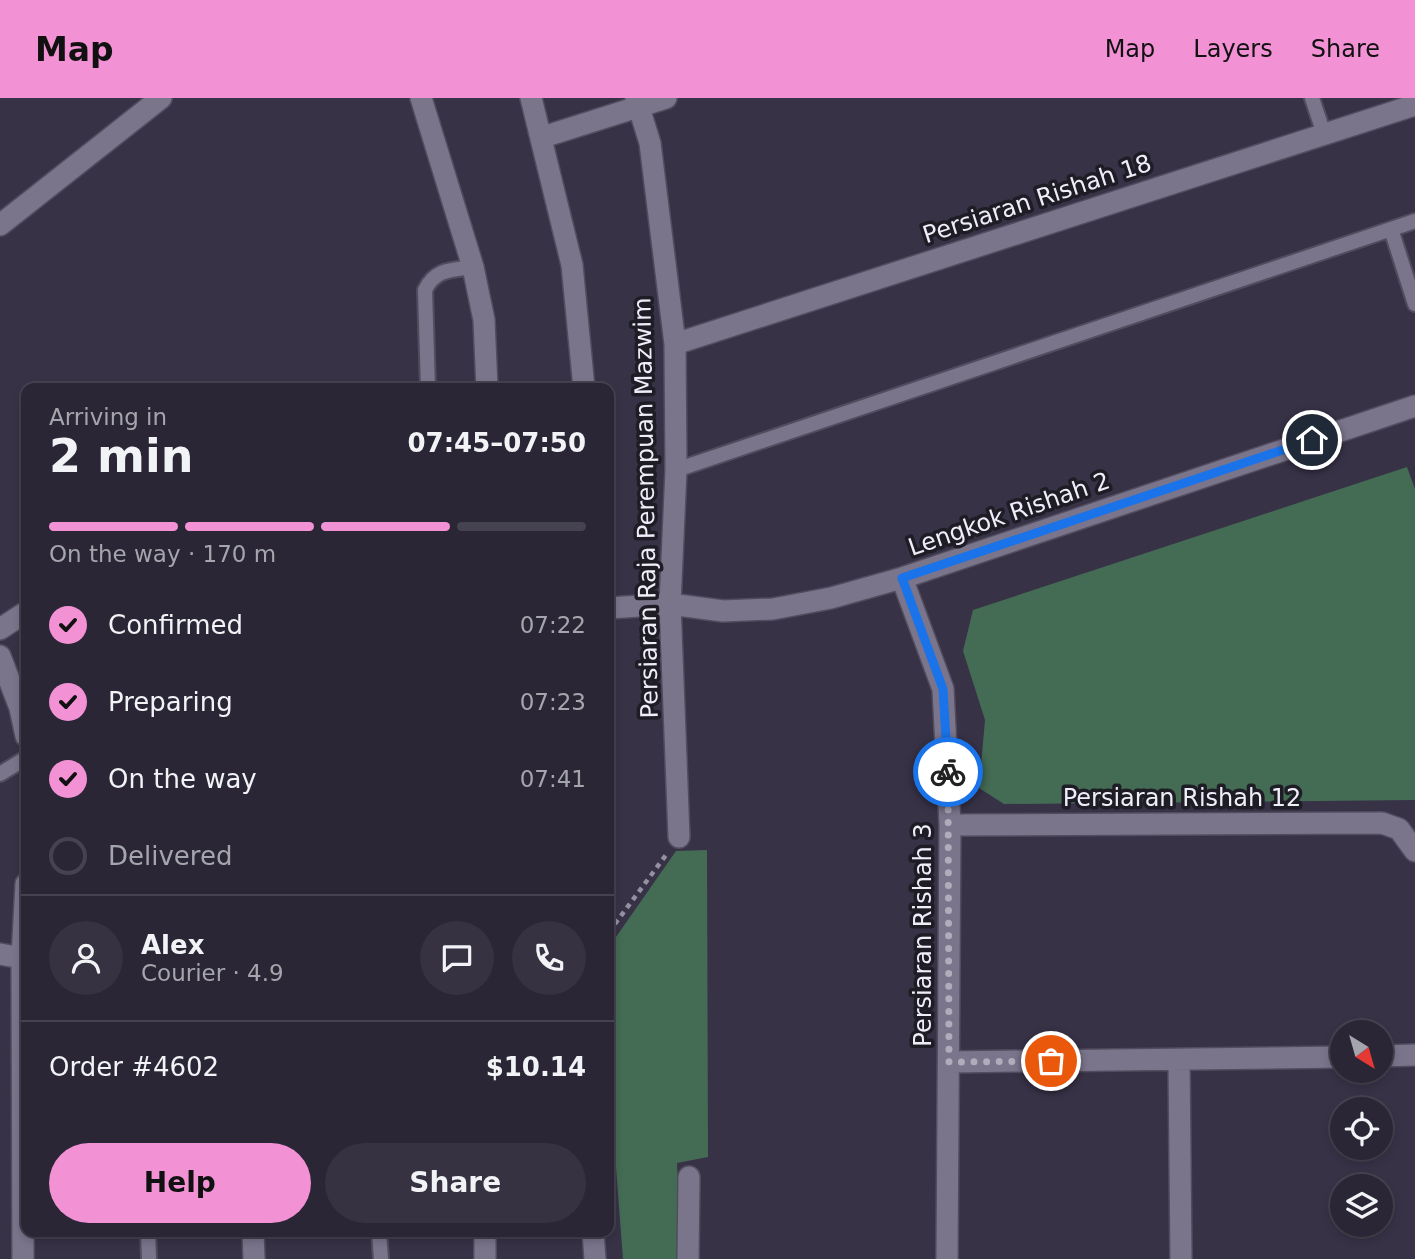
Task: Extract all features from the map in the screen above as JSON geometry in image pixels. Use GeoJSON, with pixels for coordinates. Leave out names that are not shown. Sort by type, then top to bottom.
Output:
{"type":"FeatureCollection","features":[{"type":"Feature","properties":{"kind":"street"},"geometry":{"type":"LineString","coordinates":[[0,225],[161,98]]}},
{"type":"Feature","properties":{"kind":"street"},"geometry":{"type":"LineString","coordinates":[[421,98],[473,267],[484,320],[487,383]]}},
{"type":"Feature","properties":{"kind":"street"},"geometry":{"type":"LineString","coordinates":[[531,98],[543,137],[572,265],[584,383]]}},
{"type":"Feature","properties":{"kind":"street"},"geometry":{"type":"LineString","coordinates":[[543,137],[638,102],[666,98]]}},
{"type":"Feature","properties":{"kind":"street","name":"Persiaran Raja Perempuan Mazwim"},"geometry":{"type":"LineString","coordinates":[[638,102],[652,156],[675,344],[676,470],[670,604],[679,837]]}},
{"type":"Feature","properties":{"kind":"street","name":"Persiaran Rishah 18"},"geometry":{"type":"LineString","coordinates":[[675,344],[1415,105]]}},
{"type":"Feature","properties":{"kind":"street","name":"Lengkok Rishah 2"},"geometry":{"type":"LineString","coordinates":[[614,608],[670,604],[723,611],[773,609],[831,598],[902,578],[1415,406]]}},
{"type":"Feature","properties":{"kind":"street","name":"Persiaran Rishah 3"},"geometry":{"type":"LineString","coordinates":[[902,578],[943,689],[950,825],[947,1259]]}},
{"type":"Feature","properties":{"kind":"street"},"geometry":{"type":"LineString","coordinates":[[0,629],[21,615]]}},
{"type":"Feature","properties":{"kind":"street"},"geometry":{"type":"LineString","coordinates":[[0,656],[21,714]]}},
{"type":"Feature","properties":{"kind":"street","name":"Persiaran Rishah 12"},"geometry":{"type":"LineString","coordinates":[[950,825],[1382,823],[1399,829],[1412,845]]}},
{"type":"Feature","properties":{"kind":"street"},"geometry":{"type":"LineString","coordinates":[[0,954],[21,958]]}},
{"type":"Feature","properties":{"kind":"street"},"geometry":{"type":"LineString","coordinates":[[1393,1056],[1415,1055]]}},
{"type":"Feature","properties":{"kind":"street"},"geometry":{"type":"LineString","coordinates":[[949,1062],[1330,1057]]}},
{"type":"Feature","properties":{"kind":"street"},"geometry":{"type":"LineString","coordinates":[[1179,1060],[1181,1259]]}},
{"type":"Feature","properties":{"kind":"street"},"geometry":{"type":"LineString","coordinates":[[688,1259],[689,1177]]}},
{"type":"Feature","properties":{"kind":"street"},"geometry":{"type":"LineString","coordinates":[[23,1237],[23,1259]]}},
{"type":"Feature","properties":{"kind":"street"},"geometry":{"type":"LineString","coordinates":[[253,1237],[254,1259]]}},
{"type":"Feature","properties":{"kind":"street"},"geometry":{"type":"LineString","coordinates":[[485,1237],[485,1259]]}},
{"type":"Feature","properties":{"kind":"street"},"geometry":{"type":"LineString","coordinates":[[593,1237],[594,1259]]}},
{"type":"Feature","properties":{"kind":"lane"},"geometry":{"type":"LineString","coordinates":[[1312,98],[1324,134]]}},
{"type":"Feature","properties":{"kind":"lane"},"geometry":{"type":"LineString","coordinates":[[676,470],[1415,221]]}},
{"type":"Feature","properties":{"kind":"lane"},"geometry":{"type":"LineString","coordinates":[[1391,229],[1415,304]]}},
{"type":"Feature","properties":{"kind":"lane"},"geometry":{"type":"LineString","coordinates":[[428,383],[425,290],[431,279],[441,271],[473,267]]}},
{"type":"Feature","properties":{"kind":"lane"},"geometry":{"type":"LineString","coordinates":[[0,774],[21,761]]}},
{"type":"Feature","properties":{"kind":"lane"},"geometry":{"type":"LineString","coordinates":[[148,1237],[149,1259]]}},
{"type":"Feature","properties":{"kind":"lane"},"geometry":{"type":"LineString","coordinates":[[379,1237],[380,1259]]}},
{"type":"Feature","properties":{"kind":"path"},"geometry":{"type":"LineString","coordinates":[[614,925],[679,837]]}},
{"type":"Feature","properties":{"kind":"green space"},"geometry":{"type":"Polygon","coordinates":[[[1407,467],[1415,489],[1415,800],[1004,804],[979,788],[985,720],[963,651],[973,610],[1407,467]]]}},
{"type":"Feature","properties":{"kind":"green space"},"geometry":{"type":"Polygon","coordinates":[[[707,850],[708,1157],[677,1163],[681,1259],[623,1259],[614,1141],[614,940],[676,851],[707,850]]]}},
{"type":"Feature","properties":{"kind":"way so far"},"geometry":{"type":"LineString","coordinates":[[948,772],[949,1062],[1051,1061]]}},
{"type":"Feature","properties":{"kind":"route"},"geometry":{"type":"LineString","coordinates":[[948,772],[943,689],[902,578],[1312,440]]}}]}
